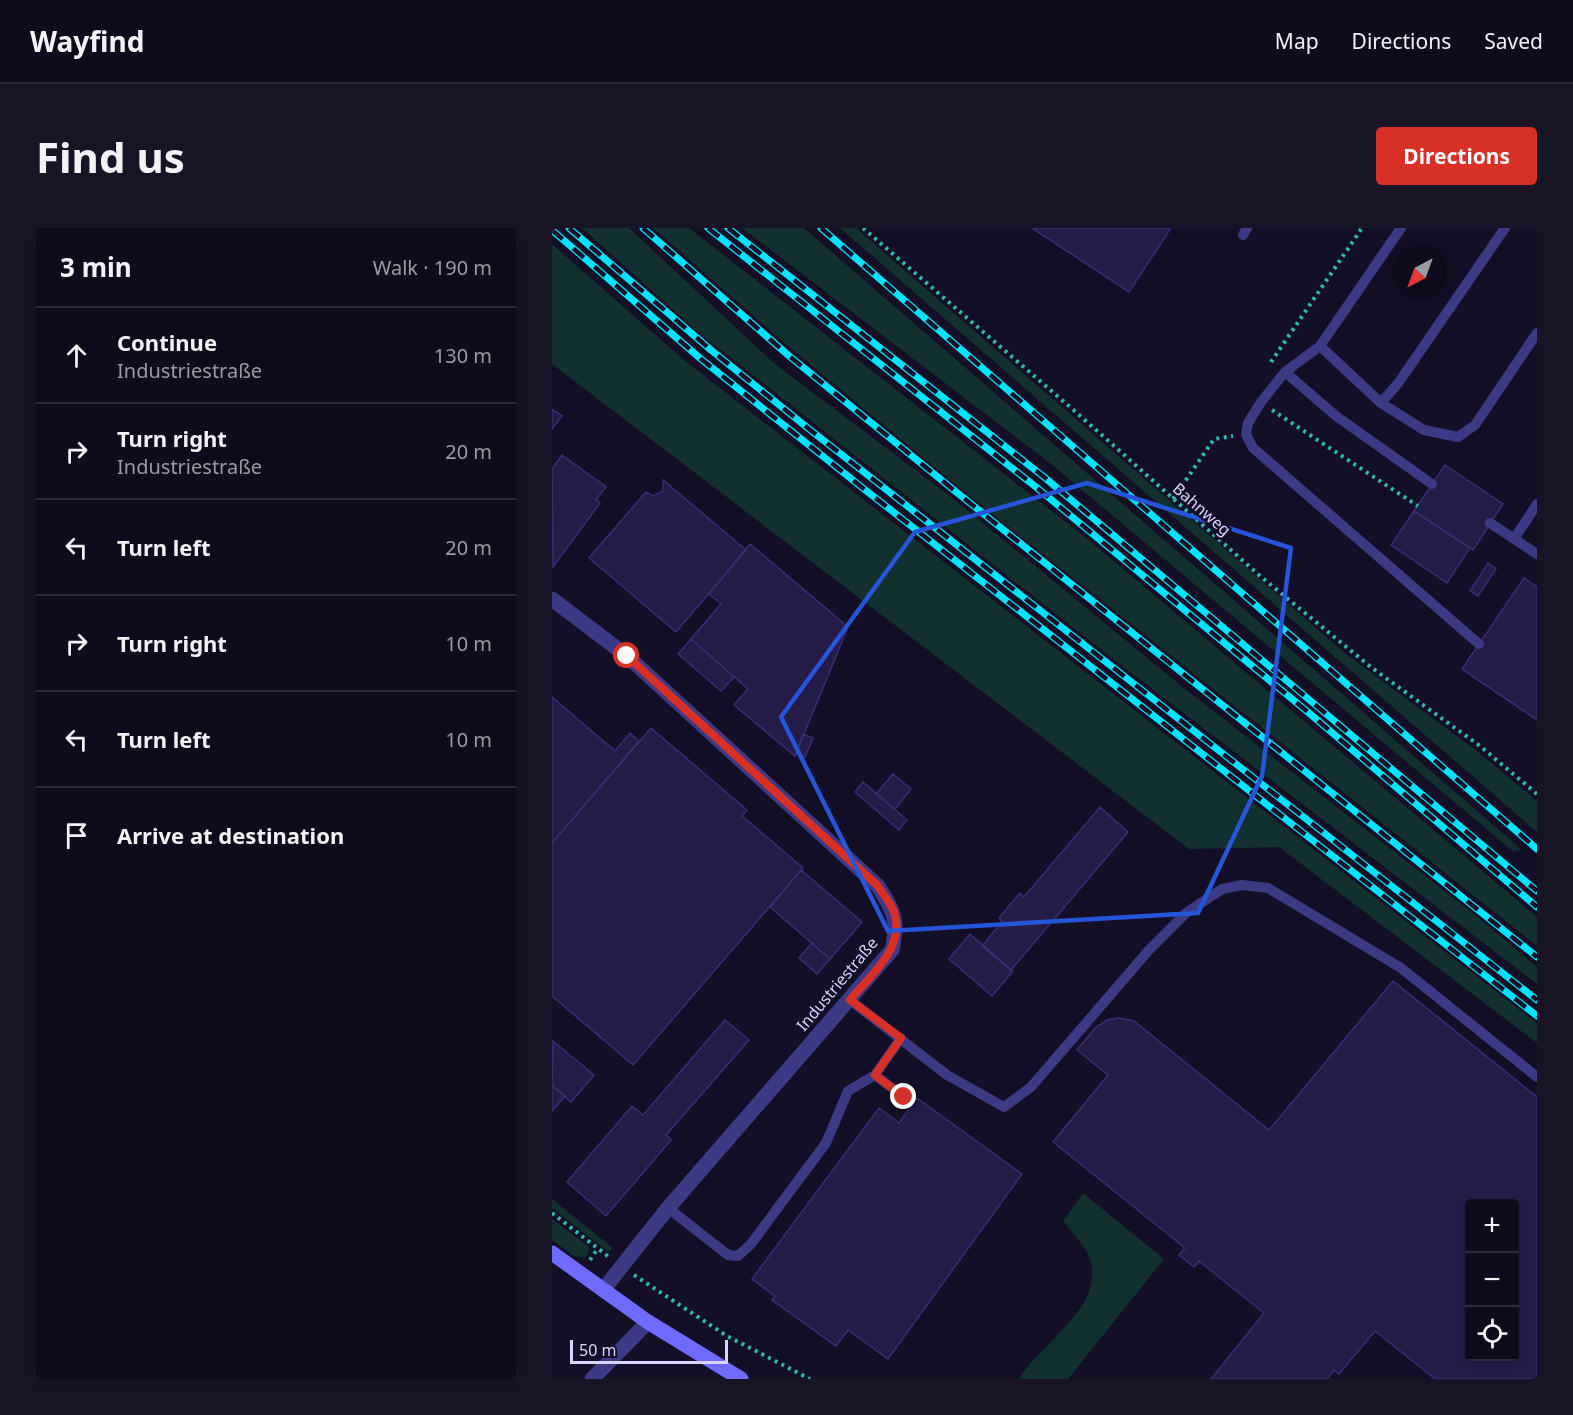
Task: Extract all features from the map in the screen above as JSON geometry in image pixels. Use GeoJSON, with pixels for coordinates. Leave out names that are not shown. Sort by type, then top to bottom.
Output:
{"type":"FeatureCollection","features":[{"type":"Feature","properties":{"kind":"main road"},"geometry":{"type":"LineString","coordinates":[[552,1253],[648,1322],[741,1379]]}},
{"type":"Feature","properties":{"kind":"street","name":"Industriestraße"},"geometry":{"type":"LineString","coordinates":[[552,598],[627,656],[878,886],[895,913],[897,930],[892,950],[668,1208],[603,1290]]}},
{"type":"Feature","properties":{"kind":"street"},"geometry":{"type":"LineString","coordinates":[[592,1379],[648,1322]]}},
{"type":"Feature","properties":{"kind":"lane"},"geometry":{"type":"LineString","coordinates":[[1401,228],[1320,346],[1285,372],[1261,402],[1248,423],[1246,434],[1253,448],[1479,644]]}},
{"type":"Feature","properties":{"kind":"lane"},"geometry":{"type":"LineString","coordinates":[[1381,403],[1399,382],[1505,228]]}},
{"type":"Feature","properties":{"kind":"lane"},"geometry":{"type":"LineString","coordinates":[[1320,346],[1381,403],[1424,430],[1458,437],[1475,425],[1537,333]]}},
{"type":"Feature","properties":{"kind":"lane"},"geometry":{"type":"LineString","coordinates":[[1285,372],[1336,416],[1432,484]]}},
{"type":"Feature","properties":{"kind":"lane"},"geometry":{"type":"LineString","coordinates":[[1514,538],[1537,504]]}},
{"type":"Feature","properties":{"kind":"lane"},"geometry":{"type":"LineString","coordinates":[[1490,523],[1537,554]]}},
{"type":"Feature","properties":{"kind":"lane"},"geometry":{"type":"LineString","coordinates":[[850,1000],[947,1075],[1004,1107],[1031,1087],[1149,950],[1186,913],[1222,889],[1242,885],[1268,888],[1401,968],[1537,1077]]}},
{"type":"Feature","properties":{"kind":"lane"},"geometry":{"type":"LineString","coordinates":[[668,1208],[728,1255],[738,1256],[751,1244],[826,1143],[848,1091],[875,1075],[901,1038]]}},
{"type":"Feature","properties":{"kind":"lane"},"geometry":{"type":"LineString","coordinates":[[875,1075],[904,1097]]}},
{"type":"Feature","properties":{"kind":"path","name":"Bahnweg"},"geometry":{"type":"LineString","coordinates":[[863,228],[1173,499],[1372,668],[1480,746],[1537,794]]}},
{"type":"Feature","properties":{"kind":"path"},"geometry":{"type":"LineString","coordinates":[[1269,365],[1362,228]]}},
{"type":"Feature","properties":{"kind":"path"},"geometry":{"type":"LineString","coordinates":[[1261,402],[1418,506]]}},
{"type":"Feature","properties":{"kind":"path"},"geometry":{"type":"LineString","coordinates":[[1173,499],[1214,439],[1234,436],[1233,427]]}},
{"type":"Feature","properties":{"kind":"path"},"geometry":{"type":"LineString","coordinates":[[552,1213],[664,1297],[727,1336],[810,1379]]}},
{"type":"Feature","properties":{"kind":"highlighted area"},"geometry":{"type":"Polygon","coordinates":[[[1087,483],[1291,548],[1262,776],[1198,913],[888,931],[781,717],[915,532],[1087,483]]]}},
{"type":"Feature","properties":{"kind":"green space"},"geometry":{"type":"Polygon","coordinates":[[[582,228],[629,228],[775,364],[951,497],[1184,688],[1478,917],[1537,967],[1537,984],[1104,652],[697,331],[582,228]]]}},
{"type":"Feature","properties":{"kind":"green space"},"geometry":{"type":"Polygon","coordinates":[[[653,228],[689,228],[1085,537],[1537,917],[1537,946],[955,484],[787,345],[653,228]]]}},
{"type":"Feature","properties":{"kind":"green space"},"geometry":{"type":"Polygon","coordinates":[[[742,228],[804,228],[1521,849],[1514,852],[1051,464],[742,228]]]}},
{"type":"Feature","properties":{"kind":"green space"},"geometry":{"type":"Polygon","coordinates":[[[840,228],[856,228],[1346,654],[1477,751],[1537,801],[1537,832],[840,228]]]}},
{"type":"Feature","properties":{"kind":"green space"},"geometry":{"type":"Polygon","coordinates":[[[552,244],[684,360],[1537,1023],[1537,1043],[1279,847],[1189,849],[552,364],[552,244]]]}},
{"type":"Feature","properties":{"kind":"green space"},"geometry":{"type":"Polygon","coordinates":[[[1083,1193],[1164,1259],[1068,1379],[1019,1379],[1079,1311],[1087,1296],[1092,1280],[1090,1258],[1063,1221],[1083,1193]]]}},
{"type":"Feature","properties":{"kind":"green space"},"geometry":{"type":"Polygon","coordinates":[[[552,1199],[613,1248],[608,1252],[552,1208],[552,1199]]]}},
{"type":"Feature","properties":{"kind":"green space"},"geometry":{"type":"Polygon","coordinates":[[[552,1219],[588,1246],[589,1251],[585,1258],[574,1256],[552,1240],[552,1219]]]}},
{"type":"Feature","properties":{"kind":"building"},"geometry":{"type":"Polygon","coordinates":[[[1032,228],[1171,228],[1129,292],[1032,228]]]}},
{"type":"Feature","properties":{"kind":"building"},"geometry":{"type":"Polygon","coordinates":[[[552,409],[562,416],[552,429],[552,409]]]}},
{"type":"Feature","properties":{"kind":"building"},"geometry":{"type":"Polygon","coordinates":[[[562,455],[606,487],[596,500],[600,503],[553,567],[552,469],[562,455]]]}},
{"type":"Feature","properties":{"kind":"building"},"geometry":{"type":"Polygon","coordinates":[[[1445,465],[1503,504],[1473,550],[1414,511],[1445,465]]]}},
{"type":"Feature","properties":{"kind":"building"},"geometry":{"type":"Polygon","coordinates":[[[663,480],[746,550],[676,632],[589,558],[646,492],[653,496],[663,491],[663,480]]]}},
{"type":"Feature","properties":{"kind":"building"},"geometry":{"type":"Polygon","coordinates":[[[1414,511],[1470,548],[1447,583],[1391,545],[1414,511]]]}},
{"type":"Feature","properties":{"kind":"building"},"geometry":{"type":"Polygon","coordinates":[[[750,544],[848,627],[795,756],[734,705],[748,689],[691,639],[721,604],[709,594],[750,544]]]}},
{"type":"Feature","properties":{"kind":"building"},"geometry":{"type":"Polygon","coordinates":[[[1488,563],[1496,569],[1478,596],[1470,591],[1488,563]]]}},
{"type":"Feature","properties":{"kind":"building"},"geometry":{"type":"Polygon","coordinates":[[[1524,578],[1537,587],[1537,720],[1462,669],[1524,578]]]}},
{"type":"Feature","properties":{"kind":"building"},"geometry":{"type":"Polygon","coordinates":[[[691,639],[734,677],[721,691],[678,654],[691,639]]]}},
{"type":"Feature","properties":{"kind":"building"},"geometry":{"type":"Polygon","coordinates":[[[552,697],[615,751],[630,733],[639,741],[552,843],[552,697]]]}},
{"type":"Feature","properties":{"kind":"building"},"geometry":{"type":"Polygon","coordinates":[[[651,728],[747,810],[742,816],[803,868],[633,1065],[552,996],[552,843],[651,728]]]}},
{"type":"Feature","properties":{"kind":"building"},"geometry":{"type":"Polygon","coordinates":[[[803,734],[813,738],[805,757],[796,753],[803,734]]]}},
{"type":"Feature","properties":{"kind":"building"},"geometry":{"type":"Polygon","coordinates":[[[893,774],[911,789],[895,809],[876,794],[893,774]]]}},
{"type":"Feature","properties":{"kind":"building"},"geometry":{"type":"Polygon","coordinates":[[[863,782],[907,820],[899,830],[855,792],[863,782]]]}},
{"type":"Feature","properties":{"kind":"building"},"geometry":{"type":"Polygon","coordinates":[[[1100,807],[1128,832],[1011,970],[982,946],[1002,922],[999,918],[1020,893],[1024,897],[1100,807]]]}},
{"type":"Feature","properties":{"kind":"building"},"geometry":{"type":"Polygon","coordinates":[[[801,870],[862,922],[830,959],[770,907],[801,870]]]}},
{"type":"Feature","properties":{"kind":"building"},"geometry":{"type":"Polygon","coordinates":[[[970,934],[1013,971],[992,996],[949,959],[970,934]]]}},
{"type":"Feature","properties":{"kind":"building"},"geometry":{"type":"Polygon","coordinates":[[[812,943],[830,959],[817,974],[799,958],[812,943]]]}},
{"type":"Feature","properties":{"kind":"building"},"geometry":{"type":"Polygon","coordinates":[[[1393,981],[1537,1097],[1537,1379],[1435,1379],[1375,1331],[1339,1374],[1334,1370],[1327,1379],[1211,1379],[1264,1313],[1199,1261],[1194,1267],[1179,1255],[1185,1248],[1053,1142],[1108,1075],[1077,1050],[1096,1027],[1107,1020],[1119,1018],[1134,1021],[1269,1130],[1393,981]]]}},
{"type":"Feature","properties":{"kind":"building"},"geometry":{"type":"Polygon","coordinates":[[[725,1020],[749,1040],[666,1135],[671,1140],[606,1216],[567,1182],[632,1106],[643,1115],[725,1020]]]}},
{"type":"Feature","properties":{"kind":"building"},"geometry":{"type":"Polygon","coordinates":[[[553,1041],[594,1075],[571,1102],[552,1085],[553,1041]]]}},
{"type":"Feature","properties":{"kind":"building"},"geometry":{"type":"Polygon","coordinates":[[[552,1085],[565,1096],[552,1111],[552,1085]]]}},
{"type":"Feature","properties":{"kind":"building"},"geometry":{"type":"Polygon","coordinates":[[[917,1098],[1022,1174],[888,1359],[848,1330],[836,1346],[772,1300],[775,1296],[752,1279],[879,1108],[899,1123],[917,1098]]]}},
{"type":"Feature","properties":{"kind":"railway"},"geometry":{"type":"LineString","coordinates":[[569,228],[711,350],[809,429],[1537,1000]]}},
{"type":"Feature","properties":{"kind":"railway"},"geometry":{"type":"LineString","coordinates":[[643,228],[788,355],[1537,957]]}},
{"type":"Feature","properties":{"kind":"railway"},"geometry":{"type":"LineString","coordinates":[[708,228],[1036,487],[1309,713],[1537,907]]}},
{"type":"Feature","properties":{"kind":"railway"},"geometry":{"type":"LineString","coordinates":[[728,228],[1044,477],[1537,891]]}},
{"type":"Feature","properties":{"kind":"railway"},"geometry":{"type":"LineString","coordinates":[[821,228],[1537,849]]}},
{"type":"Feature","properties":{"kind":"railway"},"geometry":{"type":"LineString","coordinates":[[552,230],[701,359],[1537,1016]]}},
{"type":"Feature","properties":{"kind":"route"},"geometry":{"type":"LineString","coordinates":[[627,656],[878,886],[895,913],[897,930],[892,950],[850,1000],[901,1038],[875,1075],[904,1097]]}}]}
